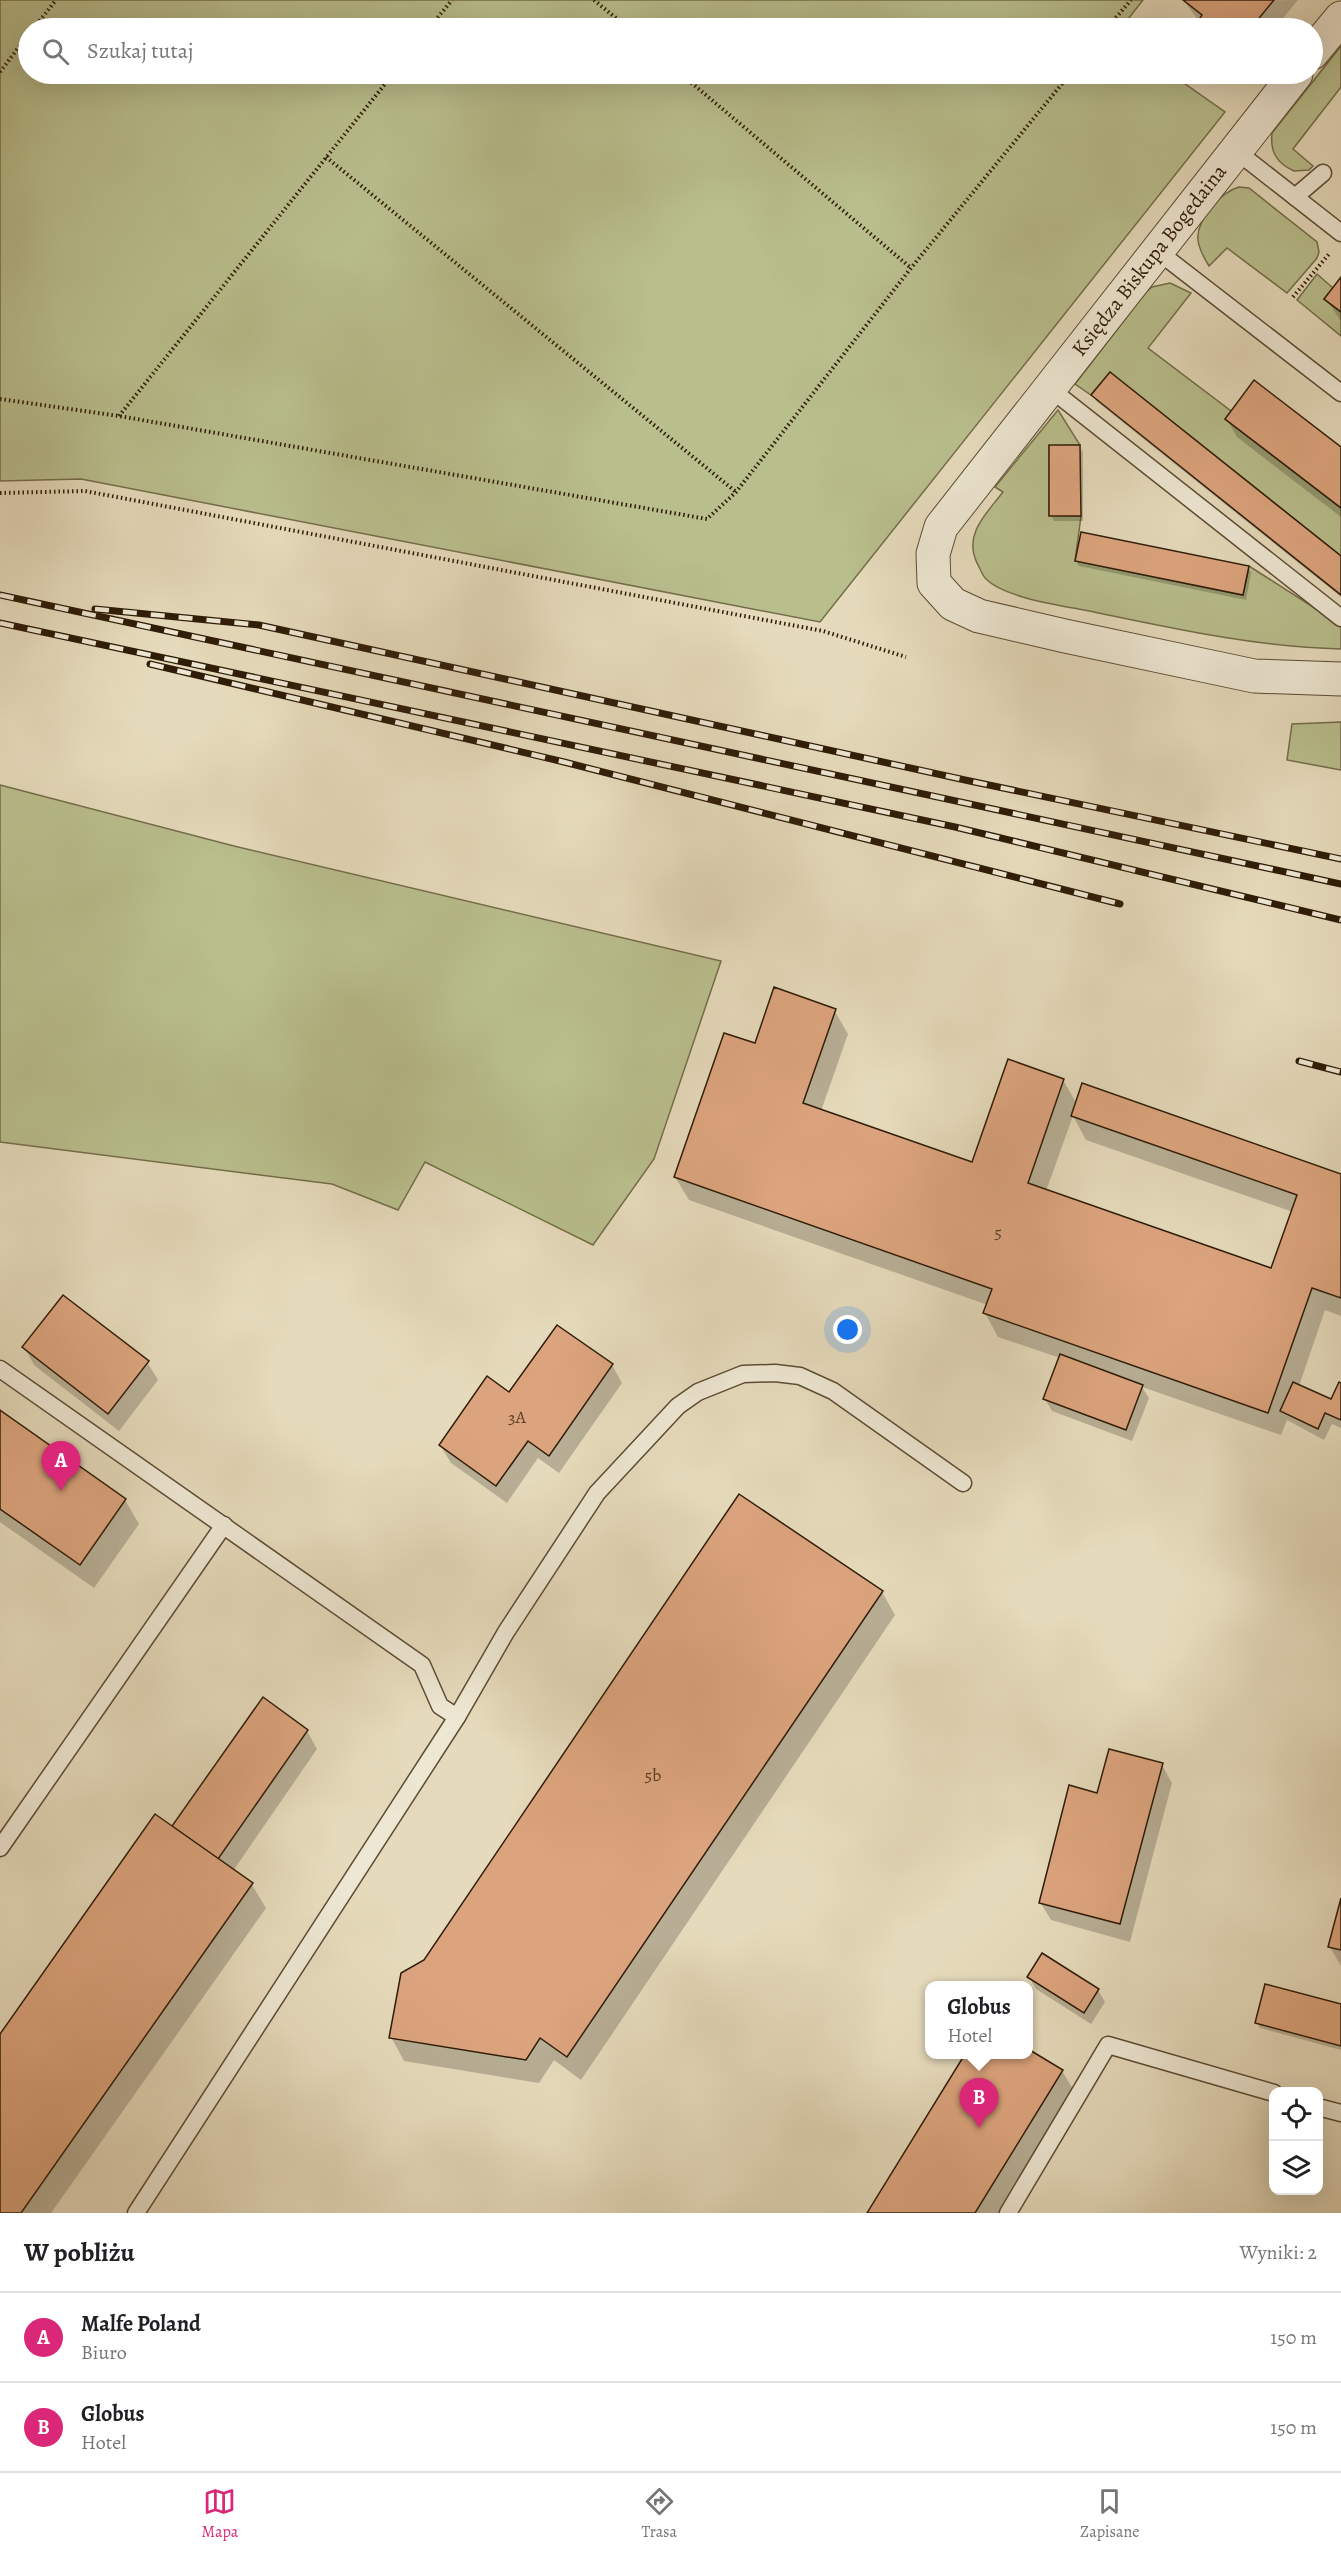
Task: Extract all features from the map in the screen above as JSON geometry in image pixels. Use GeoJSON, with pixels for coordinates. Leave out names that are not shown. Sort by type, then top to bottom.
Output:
{"type":"FeatureCollection","features":[{"type":"Feature","properties":{"kind":"street"},"geometry":{"type":"LineString","coordinates":[[1323,40],[1341,18]]}},
{"type":"Feature","properties":{"kind":"street","name":"Księdza Biskupa Bogedaina"},"geometry":{"type":"LineString","coordinates":[[1288,84],[1001,447],[941,527],[933,554],[934,583],[953,604],[980,616],[1043,631],[1254,676],[1341,679]]}},
{"type":"Feature","properties":{"kind":"lane"},"geometry":{"type":"LineString","coordinates":[[1235,150],[1296,197],[1338,240]]}},
{"type":"Feature","properties":{"kind":"lane"},"geometry":{"type":"LineString","coordinates":[[1296,197],[1323,173]]}},
{"type":"Feature","properties":{"kind":"lane"},"geometry":{"type":"LineString","coordinates":[[1156,250],[1341,393]]}},
{"type":"Feature","properties":{"kind":"lane"},"geometry":{"type":"LineString","coordinates":[[1048,387],[1341,618]]}},
{"type":"Feature","properties":{"kind":"lane"},"geometry":{"type":"LineString","coordinates":[[0,1369],[422,1665],[441,1706],[457,1717]]}},
{"type":"Feature","properties":{"kind":"lane"},"geometry":{"type":"LineString","coordinates":[[136,2213],[457,1717],[506,1632],[597,1493],[678,1406],[698,1392],[743,1374],[775,1372],[800,1376],[833,1391],[963,1484]]}},
{"type":"Feature","properties":{"kind":"lane"},"geometry":{"type":"LineString","coordinates":[[0,1848],[224,1525]]}},
{"type":"Feature","properties":{"kind":"lane"},"geometry":{"type":"LineString","coordinates":[[1008,2213],[1108,2045],[1269,2092]]}},
{"type":"Feature","properties":{"kind":"lane"},"geometry":{"type":"LineString","coordinates":[[1323,2108],[1341,2113]]}},
{"type":"Feature","properties":{"kind":"path"},"geometry":{"type":"LineString","coordinates":[[42,18],[56,0]]}},
{"type":"Feature","properties":{"kind":"path"},"geometry":{"type":"LineString","coordinates":[[437,18],[452,0]]}},
{"type":"Feature","properties":{"kind":"path"},"geometry":{"type":"LineString","coordinates":[[594,0],[616,18]]}},
{"type":"Feature","properties":{"kind":"path"},"geometry":{"type":"LineString","coordinates":[[1116,18],[1131,0]]}},
{"type":"Feature","properties":{"kind":"path"},"geometry":{"type":"LineString","coordinates":[[0,72],[18,48]]}},
{"type":"Feature","properties":{"kind":"path"},"geometry":{"type":"LineString","coordinates":[[119,416],[385,84]]}},
{"type":"Feature","properties":{"kind":"path"},"geometry":{"type":"LineString","coordinates":[[693,84],[910,268]]}},
{"type":"Feature","properties":{"kind":"path"},"geometry":{"type":"LineString","coordinates":[[0,399],[119,416],[707,519],[736,492],[910,268],[1062,84]]}},
{"type":"Feature","properties":{"kind":"path"},"geometry":{"type":"LineString","coordinates":[[326,157],[736,492]]}},
{"type":"Feature","properties":{"kind":"path"},"geometry":{"type":"LineString","coordinates":[[1293,297],[1338,240]]}},
{"type":"Feature","properties":{"kind":"path"},"geometry":{"type":"LineString","coordinates":[[0,493],[85,491],[822,631],[906,657]]}},
{"type":"Feature","properties":{"kind":"green space"},"geometry":{"type":"Polygon","coordinates":[[[0,0],[1143,0],[1129,18],[18,18],[18,84],[1185,84],[1225,112],[820,622],[81,479],[0,481],[0,0]]]}},
{"type":"Feature","properties":{"kind":"green space"},"geometry":{"type":"Polygon","coordinates":[[[1341,46],[1341,87],[1293,149],[1313,166],[1309,170],[1294,171],[1283,164],[1273,151],[1272,133],[1311,84],[1323,84],[1323,69],[1341,46]]]}},
{"type":"Feature","properties":{"kind":"green space"},"geometry":{"type":"Polygon","coordinates":[[[1239,187],[1249,188],[1317,242],[1319,252],[1317,258],[1287,293],[1227,248],[1209,266],[1202,253],[1198,232],[1205,216],[1225,195],[1239,187]]]}},
{"type":"Feature","properties":{"kind":"green space"},"geometry":{"type":"Polygon","coordinates":[[[1317,274],[1333,288],[1324,299],[1341,312],[1341,336],[1297,300],[1317,274]]]}},
{"type":"Feature","properties":{"kind":"green space"},"geometry":{"type":"Polygon","coordinates":[[[1170,283],[1191,293],[1148,348],[1231,411],[1225,419],[1341,508],[1341,556],[1110,372],[1091,395],[1075,384],[1146,292],[1152,287],[1170,283]]]}},
{"type":"Feature","properties":{"kind":"green space"},"geometry":{"type":"Polygon","coordinates":[[[1058,410],[1080,445],[1049,446],[1049,515],[1081,516],[1075,561],[1243,595],[1249,566],[1341,625],[1341,649],[1278,645],[1155,625],[1022,597],[995,586],[986,579],[973,552],[975,533],[984,516],[1003,492],[995,487],[1058,410]]]}},
{"type":"Feature","properties":{"kind":"green space"},"geometry":{"type":"Polygon","coordinates":[[[1341,722],[1341,770],[1287,760],[1292,724],[1341,722]]]}},
{"type":"Feature","properties":{"kind":"green space"},"geometry":{"type":"Polygon","coordinates":[[[0,785],[234,846],[721,961],[654,1159],[593,1245],[425,1162],[398,1210],[332,1184],[0,1142],[0,785]]]}},
{"type":"Feature","properties":{"kind":"building"},"geometry":{"type":"Polygon","coordinates":[[[1183,0],[1274,0],[1259,18],[1200,18],[1202,15],[1183,0]]]}},
{"type":"Feature","properties":{"kind":"building"},"geometry":{"type":"Polygon","coordinates":[[[1341,277],[1341,312],[1324,299],[1341,277]]]}},
{"type":"Feature","properties":{"kind":"building"},"geometry":{"type":"Polygon","coordinates":[[[1110,372],[1341,556],[1341,595],[1091,395],[1110,372]]]}},
{"type":"Feature","properties":{"kind":"building"},"geometry":{"type":"Polygon","coordinates":[[[1254,380],[1341,447],[1341,508],[1225,419],[1254,380]]]}},
{"type":"Feature","properties":{"kind":"building"},"geometry":{"type":"Polygon","coordinates":[[[1049,445],[1080,445],[1081,516],[1049,516],[1049,445]]]}},
{"type":"Feature","properties":{"kind":"building"},"geometry":{"type":"Polygon","coordinates":[[[1081,532],[1249,566],[1243,595],[1075,561],[1081,532]]]}},
{"type":"Feature","properties":{"kind":"building"},"geometry":{"type":"Polygon","coordinates":[[[774,987],[836,1009],[803,1103],[972,1162],[1008,1059],[1064,1079],[1028,1183],[1271,1268],[1297,1195],[1071,1116],[1082,1083],[1341,1174],[1341,1298],[1312,1288],[1268,1413],[983,1313],[992,1289],[674,1177],[724,1033],[755,1043],[774,987]]]}},
{"type":"Feature","properties":{"kind":"building"},"geometry":{"type":"Polygon","coordinates":[[[63,1295],[149,1361],[108,1414],[22,1347],[63,1295]]]}},
{"type":"Feature","properties":{"kind":"building"},"geometry":{"type":"Polygon","coordinates":[[[557,1325],[613,1364],[549,1456],[528,1441],[496,1486],[439,1445],[487,1376],[509,1392],[557,1325]]]}},
{"type":"Feature","properties":{"kind":"building"},"geometry":{"type":"Polygon","coordinates":[[[1060,1354],[1143,1385],[1126,1430],[1043,1399],[1060,1354]]]}},
{"type":"Feature","properties":{"kind":"building"},"geometry":{"type":"Polygon","coordinates":[[[1293,1382],[1331,1399],[1339,1382],[1341,1383],[1341,1420],[1325,1413],[1318,1429],[1280,1411],[1293,1382]]]}},
{"type":"Feature","properties":{"kind":"building"},"geometry":{"type":"Polygon","coordinates":[[[0,1410],[126,1499],[80,1565],[0,1509],[0,1410]]]}},
{"type":"Feature","properties":{"kind":"building"},"geometry":{"type":"Polygon","coordinates":[[[739,1494],[883,1591],[567,2057],[540,2038],[526,2060],[389,2038],[401,1973],[424,1960],[739,1494]]]}},
{"type":"Feature","properties":{"kind":"building"},"geometry":{"type":"Polygon","coordinates":[[[263,1697],[308,1730],[218,1859],[172,1826],[263,1697]]]}},
{"type":"Feature","properties":{"kind":"building"},"geometry":{"type":"Polygon","coordinates":[[[1109,1749],[1163,1763],[1120,1924],[1039,1903],[1069,1785],[1097,1793],[1109,1749]]]}},
{"type":"Feature","properties":{"kind":"building"},"geometry":{"type":"Polygon","coordinates":[[[155,1814],[253,1883],[21,2213],[0,2213],[0,2034],[155,1814]]]}},
{"type":"Feature","properties":{"kind":"building"},"geometry":{"type":"Polygon","coordinates":[[[1341,1898],[1341,1950],[1328,1947],[1341,1898]]]}},
{"type":"Feature","properties":{"kind":"building"},"geometry":{"type":"Polygon","coordinates":[[[1042,1953],[1099,1989],[1084,2013],[1027,1977],[1042,1953]]]}},
{"type":"Feature","properties":{"kind":"building"},"geometry":{"type":"Polygon","coordinates":[[[1265,1984],[1341,2004],[1341,2046],[1255,2023],[1265,1984]]]}},
{"type":"Feature","properties":{"kind":"building"},"geometry":{"type":"Polygon","coordinates":[[[1033,2052],[1063,2070],[975,2213],[867,2213],[962,2059],[1033,2059],[1033,2052]]]}},
{"type":"Feature","properties":{"kind":"railway"},"geometry":{"type":"LineString","coordinates":[[0,595],[1341,884]]}},
{"type":"Feature","properties":{"kind":"railway"},"geometry":{"type":"LineString","coordinates":[[95,609],[259,625],[965,780],[1341,859]]}},
{"type":"Feature","properties":{"kind":"railway"},"geometry":{"type":"LineString","coordinates":[[0,623],[955,827],[1341,920]]}},
{"type":"Feature","properties":{"kind":"railway"},"geometry":{"type":"LineString","coordinates":[[150,664],[564,762],[1120,904]]}},
{"type":"Feature","properties":{"kind":"railway"},"geometry":{"type":"LineString","coordinates":[[1299,1061],[1341,1072]]}},
{"type":"Feature","properties":{"kind":"place","name":"Malfe Poland"},"geometry":{"type":"Point","coordinates":[61,1491]}},
{"type":"Feature","properties":{"kind":"place","name":"Globus"},"geometry":{"type":"Point","coordinates":[979,2128]}}]}
